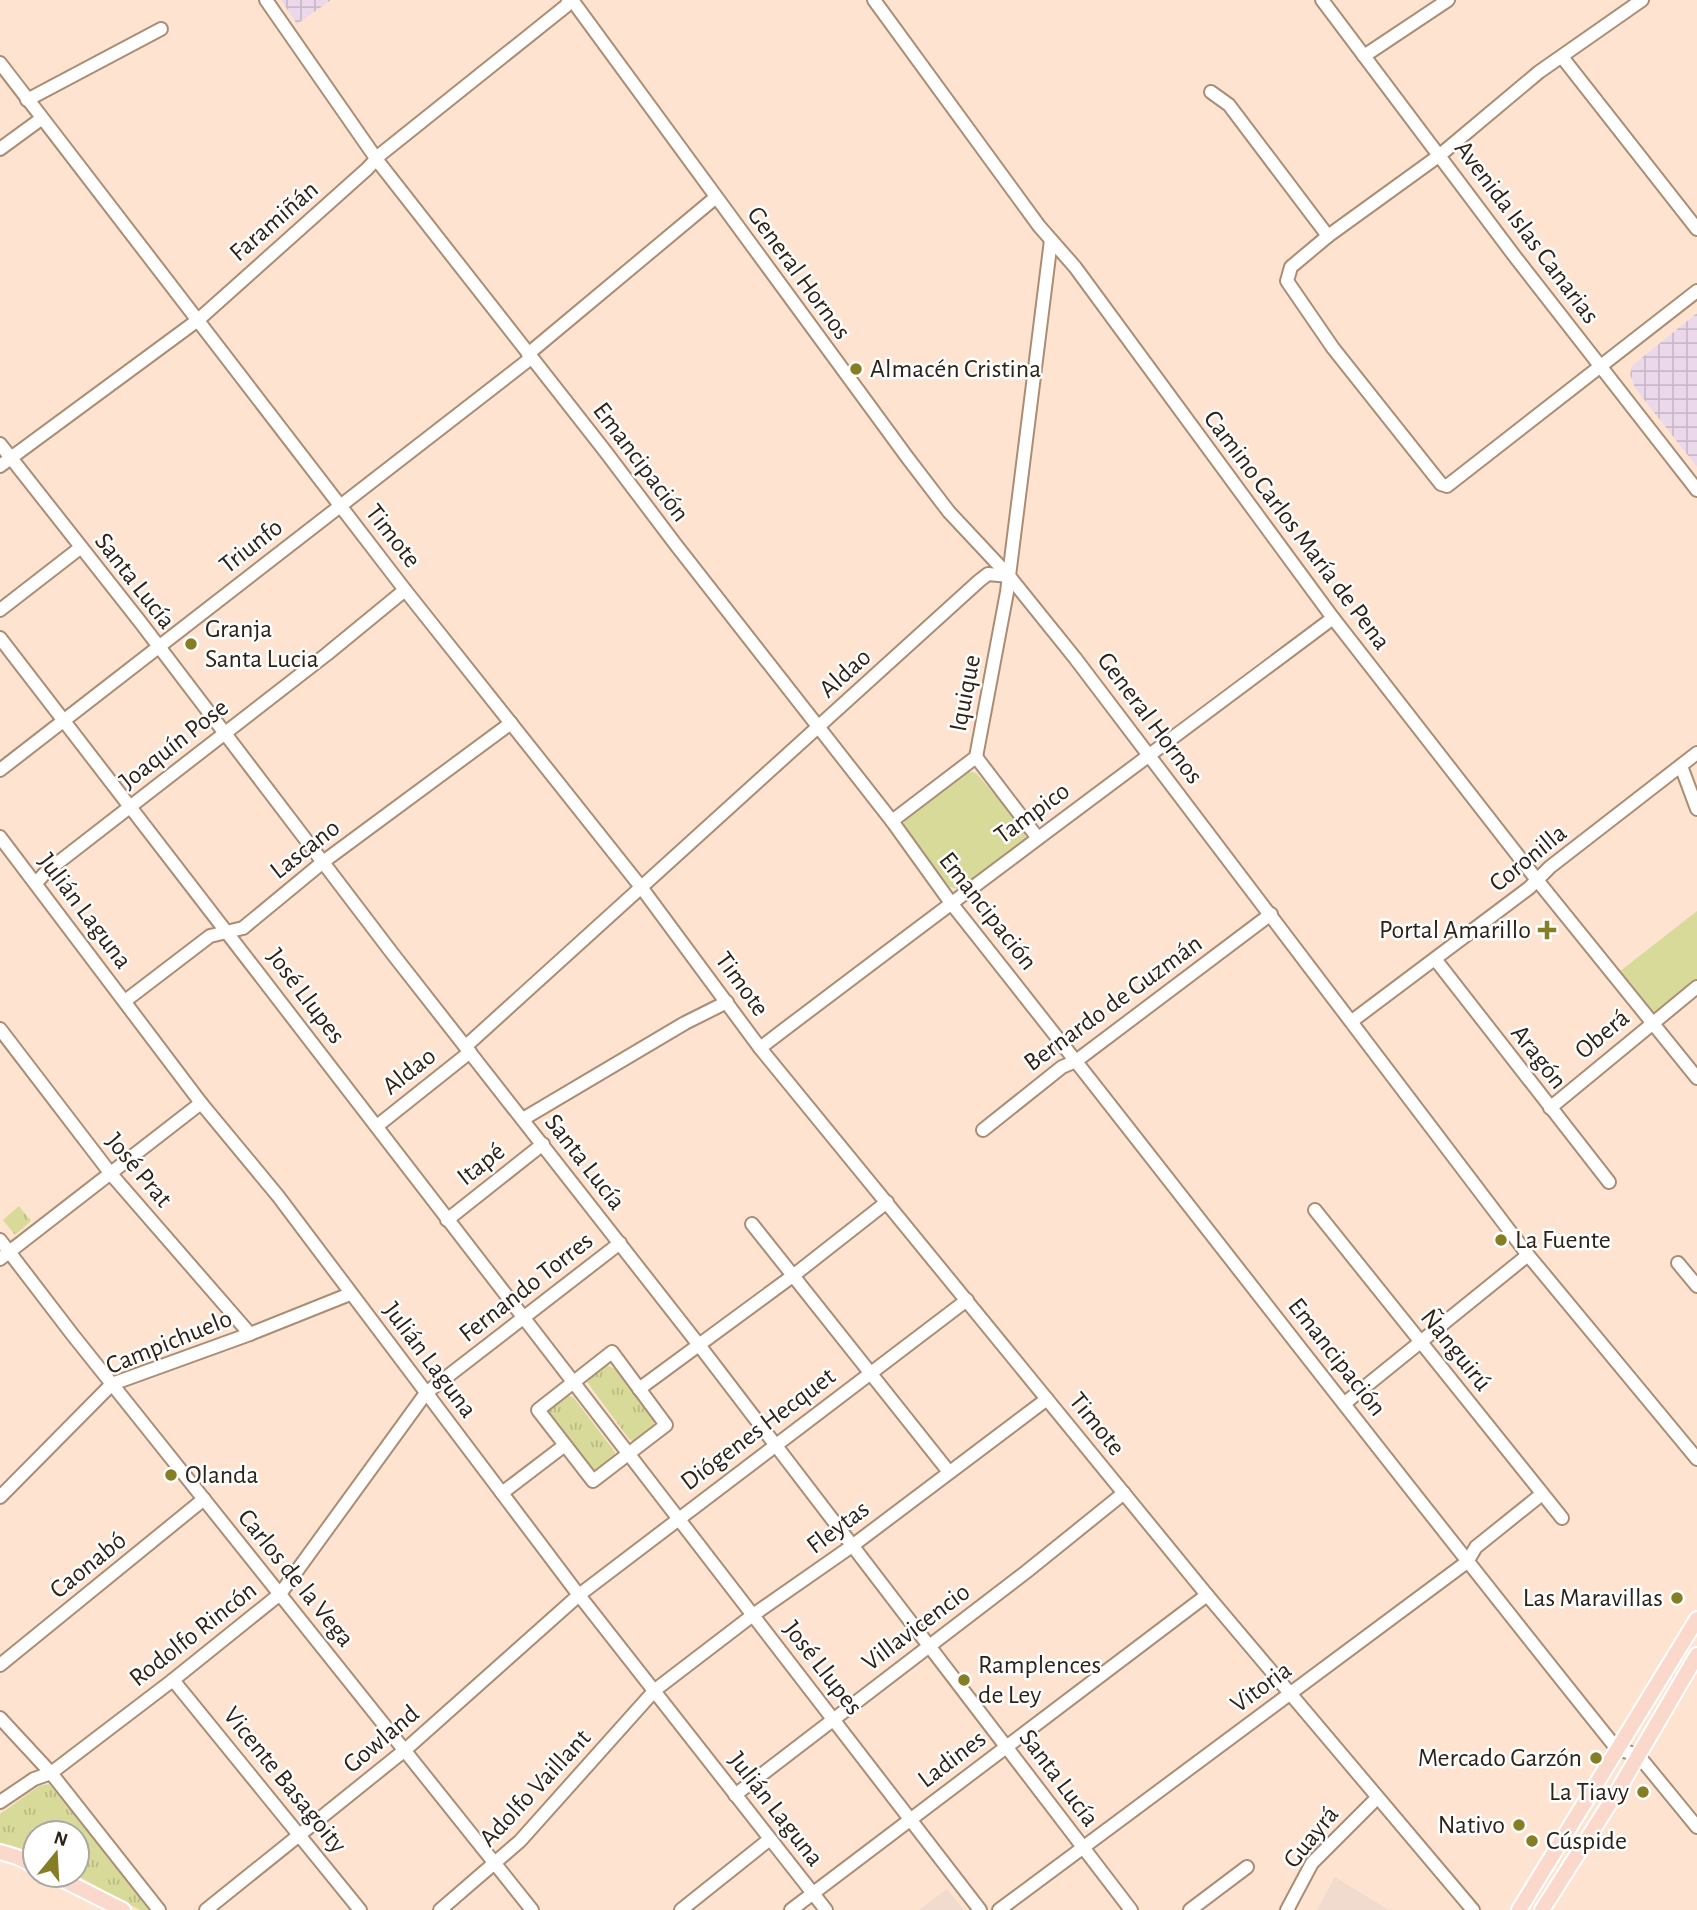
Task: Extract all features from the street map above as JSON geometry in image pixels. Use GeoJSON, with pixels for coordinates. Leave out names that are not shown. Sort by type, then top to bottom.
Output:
{"type":"FeatureCollection","features":[{"type":"Feature","properties":{"kind":"main road"},"geometry":{"type":"LineString","coordinates":[[1519,1910],[1697,1619]]}},
{"type":"Feature","properties":{"kind":"main road"},"geometry":{"type":"LineString","coordinates":[[1542,1910],[1697,1655]]}},
{"type":"Feature","properties":{"kind":"main road"},"geometry":{"type":"LineString","coordinates":[[0,1852],[21,1859]]}},
{"type":"Feature","properties":{"kind":"main road"},"geometry":{"type":"LineString","coordinates":[[81,1889],[123,1910]]}},
{"type":"Feature","properties":{"kind":"street","name":"Emancipación"},"geometry":{"type":"LineString","coordinates":[[266,0],[377,158],[892,821],[950,903],[1617,1749]]}},
{"type":"Feature","properties":{"kind":"street","name":"Faramiñán"},"geometry":{"type":"LineString","coordinates":[[5,462],[198,320],[377,158],[571,0]]}},
{"type":"Feature","properties":{"kind":"street","name":"General Hornos"},"geometry":{"type":"LineString","coordinates":[[571,0],[949,512],[1009,576],[1271,914],[1528,1255],[1697,1459]]}},
{"type":"Feature","properties":{"kind":"street","name":"Camino Carlos María de Pena"},"geometry":{"type":"LineString","coordinates":[[874,0],[1051,240],[1075,267],[1333,618],[1537,880],[1697,1078]]}},
{"type":"Feature","properties":{"kind":"street","name":"Avenida Islas Canarias"},"geometry":{"type":"LineString","coordinates":[[1322,0],[1516,258],[1697,490]]}},
{"type":"Feature","properties":{"kind":"street"},"geometry":{"type":"LineString","coordinates":[[1364,56],[1448,0]]}},
{"type":"Feature","properties":{"kind":"street"},"geometry":{"type":"LineString","coordinates":[[1642,0],[1539,72],[1440,155],[1328,236],[1291,267],[1287,277],[1289,286],[1380,408],[1441,484],[1447,486],[1697,291]]}},
{"type":"Feature","properties":{"kind":"street"},"geometry":{"type":"LineString","coordinates":[[27,100],[161,29]]}},
{"type":"Feature","properties":{"kind":"street"},"geometry":{"type":"LineString","coordinates":[[1562,57],[1697,229]]}},
{"type":"Feature","properties":{"kind":"street","name":"Timote"},"geometry":{"type":"LineString","coordinates":[[0,63],[405,590],[641,887],[760,1048],[1207,1595],[1473,1910]]}},
{"type":"Feature","properties":{"kind":"street"},"geometry":{"type":"LineString","coordinates":[[1211,92],[1228,105],[1328,236]]}},
{"type":"Feature","properties":{"kind":"street"},"geometry":{"type":"LineString","coordinates":[[0,149],[41,119]]}},
{"type":"Feature","properties":{"kind":"street","name":"Triunfo"},"geometry":{"type":"LineString","coordinates":[[0,770],[530,356],[715,198]]}},
{"type":"Feature","properties":{"kind":"street"},"geometry":{"type":"LineString","coordinates":[[1009,576],[1051,240]]}},
{"type":"Feature","properties":{"kind":"street","name":"Santa Lucía"},"geometry":{"type":"LineString","coordinates":[[0,444],[5,462],[80,548],[159,647],[699,1345],[1131,1910]]}},
{"type":"Feature","properties":{"kind":"street"},"geometry":{"type":"LineString","coordinates":[[0,610],[80,548]]}},
{"type":"Feature","properties":{"kind":"street","name":"Aldao"},"geometry":{"type":"LineString","coordinates":[[377,1126],[468,1049],[641,887],[979,581],[989,574],[1009,576]]}},
{"type":"Feature","properties":{"kind":"street","name":"Iquique"},"geometry":{"type":"LineString","coordinates":[[892,821],[976,757],[1009,576]]}},
{"type":"Feature","properties":{"kind":"street","name":"Joaquín Pose"},"geometry":{"type":"LineString","coordinates":[[36,883],[46,872],[405,590]]}},
{"type":"Feature","properties":{"kind":"street","name":"Tampico"},"geometry":{"type":"LineString","coordinates":[[760,1048],[1037,837],[1333,618]]}},
{"type":"Feature","properties":{"kind":"street","name":"José Llupes"},"geometry":{"type":"LineString","coordinates":[[0,638],[980,1910]]}},
{"type":"Feature","properties":{"kind":"street","name":"Lascano"},"geometry":{"type":"LineString","coordinates":[[125,1001],[211,936],[243,928],[323,862],[511,723]]}},
{"type":"Feature","properties":{"kind":"street","name":"Coronilla"},"geometry":{"type":"LineString","coordinates":[[1352,1021],[1537,880],[1697,753]]}},
{"type":"Feature","properties":{"kind":"street"},"geometry":{"type":"LineString","coordinates":[[976,757],[1037,837]]}},
{"type":"Feature","properties":{"kind":"street"},"geometry":{"type":"LineString","coordinates":[[1681,765],[1697,809]]}},
{"type":"Feature","properties":{"kind":"street","name":"Julián Laguna"},"geometry":{"type":"LineString","coordinates":[[0,837],[201,1103],[278,1196],[579,1595],[826,1910]]}},
{"type":"Feature","properties":{"kind":"street","name":"Bernardo de Guzmán"},"geometry":{"type":"LineString","coordinates":[[983,1130],[1062,1067],[1076,1061],[1271,914]]}},
{"type":"Feature","properties":{"kind":"street","name":"Aragón"},"geometry":{"type":"LineString","coordinates":[[1435,959],[1609,1182]]}},
{"type":"Feature","properties":{"kind":"street","name":"Oberá"},"geometry":{"type":"LineString","coordinates":[[1550,1108],[1697,987]]}},
{"type":"Feature","properties":{"kind":"street"},"geometry":{"type":"LineString","coordinates":[[523,1119],[685,1023],[727,1002]]}},
{"type":"Feature","properties":{"kind":"street","name":"José Prat"},"geometry":{"type":"LineString","coordinates":[[0,1029],[111,1174],[250,1334]]}},
{"type":"Feature","properties":{"kind":"street"},"geometry":{"type":"LineString","coordinates":[[4,1255],[201,1103]]}},
{"type":"Feature","properties":{"kind":"street","name":"Itapé"},"geometry":{"type":"LineString","coordinates":[[447,1220],[543,1144]]}},
{"type":"Feature","properties":{"kind":"street"},"geometry":{"type":"LineString","coordinates":[[639,1390],[887,1202]]}},
{"type":"Feature","properties":{"kind":"street","name":"Ñanguirú"},"geometry":{"type":"LineString","coordinates":[[1315,1210],[1562,1518]]}},
{"type":"Feature","properties":{"kind":"street"},"geometry":{"type":"LineString","coordinates":[[752,1224],[949,1472]]}},
{"type":"Feature","properties":{"kind":"street","name":"Carlos de la Vega"},"geometry":{"type":"LineString","coordinates":[[0,1240],[4,1255],[113,1384],[532,1910]]}},
{"type":"Feature","properties":{"kind":"street","name":"Fernando Torres"},"geometry":{"type":"LineString","coordinates":[[426,1393],[620,1243]]}},
{"type":"Feature","properties":{"kind":"street"},"geometry":{"type":"LineString","coordinates":[[1345,1403],[1528,1255]]}},
{"type":"Feature","properties":{"kind":"street"},"geometry":{"type":"LineString","coordinates":[[1678,1263],[1697,1286]]}},
{"type":"Feature","properties":{"kind":"street","name":"Campichuelo"},"geometry":{"type":"LineString","coordinates":[[0,1497],[113,1384],[350,1294]]}},
{"type":"Feature","properties":{"kind":"street","name":"Diógenes Hecquet"},"geometry":{"type":"LineString","coordinates":[[579,1595],[967,1300]]}},
{"type":"Feature","properties":{"kind":"street"},"geometry":{"type":"LineString","coordinates":[[612,1352],[666,1425],[593,1481],[538,1410],[574,1382],[612,1352]]}},
{"type":"Feature","properties":{"kind":"street","name":"Rodolfo Rincón"},"geometry":{"type":"LineString","coordinates":[[0,1802],[34,1779],[51,1773],[280,1594],[426,1393]]}},
{"type":"Feature","properties":{"kind":"street","name":"Fleytas"},"geometry":{"type":"LineString","coordinates":[[655,1690],[1047,1399]]}},
{"type":"Feature","properties":{"kind":"street"},"geometry":{"type":"LineString","coordinates":[[502,1493],[565,1445]]}},
{"type":"Feature","properties":{"kind":"street","name":"Villavicencio"},"geometry":{"type":"LineString","coordinates":[[734,1795],[930,1646],[1124,1493]]}},
{"type":"Feature","properties":{"kind":"street","name":"Vitoria"},"geometry":{"type":"LineString","coordinates":[[999,1910],[1467,1562],[1476,1547],[1542,1494]]}},
{"type":"Feature","properties":{"kind":"street","name":"Caonabó"},"geometry":{"type":"LineString","coordinates":[[0,1665],[204,1499]]}},
{"type":"Feature","properties":{"kind":"street","name":"Gowland"},"geometry":{"type":"LineString","coordinates":[[206,1910],[405,1750],[579,1595]]}},
{"type":"Feature","properties":{"kind":"street","name":"Ladines"},"geometry":{"type":"LineString","coordinates":[[791,1910],[1207,1595]]}},
{"type":"Feature","properties":{"kind":"street","name":"Vicente Basagoity"},"geometry":{"type":"LineString","coordinates":[[173,1680],[360,1910]]}},
{"type":"Feature","properties":{"kind":"street","name":"Adolfo Vaillant"},"geometry":{"type":"LineString","coordinates":[[440,1910],[520,1841],[655,1690]]}},
{"type":"Feature","properties":{"kind":"street"},"geometry":{"type":"LineString","coordinates":[[0,1718],[51,1773],[159,1910]]}},
{"type":"Feature","properties":{"kind":"street"},"geometry":{"type":"LineString","coordinates":[[1617,1749],[1638,1755],[1697,1827]]}},
{"type":"Feature","properties":{"kind":"street","name":"Guayrá"},"geometry":{"type":"LineString","coordinates":[[1287,1910],[1312,1863],[1377,1798]]}},
{"type":"Feature","properties":{"kind":"street"},"geometry":{"type":"LineString","coordinates":[[681,1910],[770,1839]]}},
{"type":"Feature","properties":{"kind":"street"},"geometry":{"type":"LineString","coordinates":[[1190,1910],[1247,1867]]}},
{"type":"Feature","properties":{"kind":"shaded area"},"geometry":{"type":"Polygon","coordinates":[[[281,0],[331,0],[297,24],[281,0]]]}},
{"type":"Feature","properties":{"kind":"shaded area"},"geometry":{"type":"Polygon","coordinates":[[[1697,313],[1697,467],[1635,388],[1630,374],[1633,365],[1697,313]]]}},
{"type":"Feature","properties":{"kind":"shaded area"},"geometry":{"type":"Polygon","coordinates":[[[1335,1877],[1389,1910],[1317,1910],[1335,1877]]]}},
{"type":"Feature","properties":{"kind":"shaded area"},"geometry":{"type":"Polygon","coordinates":[[[947,1889],[964,1910],[919,1910],[947,1889]]]}},
{"type":"Feature","properties":{"kind":"green space"},"geometry":{"type":"Polygon","coordinates":[[[967,771],[976,773],[1026,830],[1025,842],[961,890],[950,887],[905,833],[904,822],[909,815],[967,771]]]}},
{"type":"Feature","properties":{"kind":"green space"},"geometry":{"type":"Polygon","coordinates":[[[1697,911],[1697,982],[1652,1015],[1619,972],[1697,911]]]}},
{"type":"Feature","properties":{"kind":"green space"},"geometry":{"type":"Polygon","coordinates":[[[19,1206],[31,1221],[15,1235],[3,1220],[19,1206]]]}},
{"type":"Feature","properties":{"kind":"green space"},"geometry":{"type":"Polygon","coordinates":[[[606,1365],[615,1369],[654,1419],[653,1430],[634,1442],[587,1382],[589,1377],[606,1365]]]}},
{"type":"Feature","properties":{"kind":"green space"},"geometry":{"type":"Polygon","coordinates":[[[567,1394],[574,1398],[615,1452],[615,1458],[599,1470],[591,1469],[549,1417],[549,1407],[567,1394]]]}},
{"type":"Feature","properties":{"kind":"green space"},"geometry":{"type":"Polygon","coordinates":[[[49,1784],[78,1819],[21,1819],[21,1849],[0,1843],[0,1814],[39,1786],[49,1784]]]}},
{"type":"Feature","properties":{"kind":"green space"},"geometry":{"type":"Polygon","coordinates":[[[91,1835],[153,1910],[140,1910],[91,1883],[91,1835]]]}},
{"type":"Feature","properties":{"kind":"place","name":"Almacén Cristina"},"geometry":{"type":"Point","coordinates":[856,369]}},
{"type":"Feature","properties":{"kind":"place","name":"Granja Santa Lucia"},"geometry":{"type":"Point","coordinates":[191,644]}},
{"type":"Feature","properties":{"kind":"place","name":"Portal Amarillo"},"geometry":{"type":"Point","coordinates":[1547,930]}},
{"type":"Feature","properties":{"kind":"place","name":"La Fuente"},"geometry":{"type":"Point","coordinates":[1501,1240]}},
{"type":"Feature","properties":{"kind":"place","name":"Olanda"},"geometry":{"type":"Point","coordinates":[171,1475]}},
{"type":"Feature","properties":{"kind":"place","name":"Las Maravillas"},"geometry":{"type":"Point","coordinates":[1677,1598]}},
{"type":"Feature","properties":{"kind":"place","name":"Ramplences de Ley"},"geometry":{"type":"Point","coordinates":[964,1680]}},
{"type":"Feature","properties":{"kind":"place","name":"Mercado Garzón"},"geometry":{"type":"Point","coordinates":[1596,1758]}},
{"type":"Feature","properties":{"kind":"place","name":"La Tiavy"},"geometry":{"type":"Point","coordinates":[1643,1792]}},
{"type":"Feature","properties":{"kind":"place","name":"Nativo"},"geometry":{"type":"Point","coordinates":[1519,1825]}},
{"type":"Feature","properties":{"kind":"place","name":"Cúspide"},"geometry":{"type":"Point","coordinates":[1532,1841]}}]}
